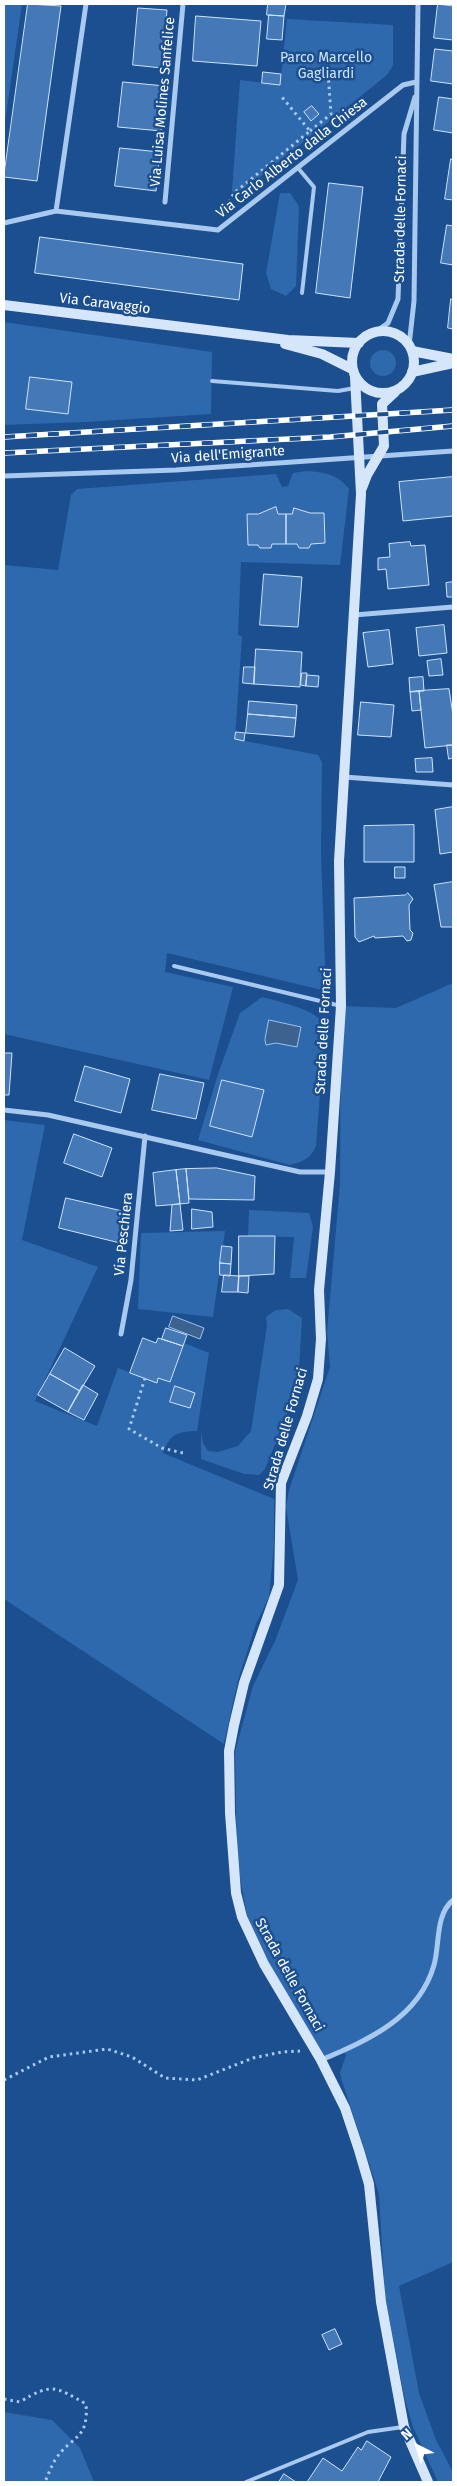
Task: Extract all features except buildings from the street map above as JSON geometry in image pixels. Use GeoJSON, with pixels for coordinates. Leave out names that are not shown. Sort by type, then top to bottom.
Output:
{"type":"FeatureCollection","features":[{"type":"Feature","properties":{"kind":"street"},"geometry":{"type":"LineString","coordinates":[[56,211],[86,4]]}},
{"type":"Feature","properties":{"kind":"street","name":"Via Luisa Molines Sanfelice"},"geometry":{"type":"LineString","coordinates":[[165,202],[182,4]]}},
{"type":"Feature","properties":{"kind":"street","name":"Strada delle Fornaci"},"geometry":{"type":"LineString","coordinates":[[411,348],[414,301],[418,4]]}},
{"type":"Feature","properties":{"kind":"street","name":"Via Carlo Alberto dalla Chiesa"},"geometry":{"type":"LineString","coordinates":[[4,224],[56,211],[218,230],[403,85],[416,82]]}},
{"type":"Feature","properties":{"kind":"street","name":"Strada delle Fornaci"},"geometry":{"type":"LineString","coordinates":[[374,332],[388,323],[398,299],[404,134],[416,91]]}},
{"type":"Feature","properties":{"kind":"street","name":"Via Caravaggio"},"geometry":{"type":"LineString","coordinates":[[4,305],[288,340],[359,342]]}},
{"type":"Feature","properties":{"kind":"street","name":"Via Caravaggio"},"geometry":{"type":"LineString","coordinates":[[203,331],[236,338],[287,344],[322,354],[354,373]]}},
{"type":"Feature","properties":{"kind":"street"},"geometry":{"type":"LineString","coordinates":[[411,348],[412,372],[409,379],[398,390],[376,393],[362,386],[354,373],[352,360],[359,342],[374,332],[394,333],[411,348],[453,359]]}},
{"type":"Feature","properties":{"kind":"street"},"geometry":{"type":"LineString","coordinates":[[412,372],[453,363]]}},
{"type":"Feature","properties":{"kind":"street","name":"Strada delle Fornaci"},"geometry":{"type":"LineString","coordinates":[[354,373],[361,494],[339,862],[341,1006],[330,1172],[319,1293],[320,1339],[318,1379],[307,1416],[281,1483],[279,1585],[244,1683],[230,1751],[233,1866],[236,1893],[242,1917],[264,1964],[316,2051],[345,2108],[369,2184],[381,2302],[404,2427],[428,2482]]}},
{"type":"Feature","properties":{"kind":"street","name":"Strada delle Fornaci"},"geometry":{"type":"LineString","coordinates":[[361,494],[367,475],[384,446],[382,404],[398,390]]}},
{"type":"Feature","properties":{"kind":"street","name":"Via dell'Emigrante"},"geometry":{"type":"LineString","coordinates":[[4,476],[176,470],[453,451]]}},
{"type":"Feature","properties":{"kind":"street"},"geometry":{"type":"LineString","coordinates":[[354,615],[453,607]]}},
{"type":"Feature","properties":{"kind":"street"},"geometry":{"type":"LineString","coordinates":[[343,777],[453,785]]}},
{"type":"Feature","properties":{"kind":"street"},"geometry":{"type":"LineString","coordinates":[[4,1110],[48,1115],[300,1172],[330,1172]]}},
{"type":"Feature","properties":{"kind":"street","name":"Via Peschiera"},"geometry":{"type":"LineString","coordinates":[[121,1334],[132,1280],[145,1136]]}},
{"type":"Feature","properties":{"kind":"street"},"geometry":{"type":"LineString","coordinates":[[321,2060],[382,2032],[410,2009],[423,1989],[434,1965],[441,1920],[453,1900]]}},
{"type":"Feature","properties":{"kind":"lane"},"geometry":{"type":"LineString","coordinates":[[298,168],[314,187],[302,293]]}},
{"type":"Feature","properties":{"kind":"lane"},"geometry":{"type":"LineString","coordinates":[[212,381],[338,391],[355,388]]}},
{"type":"Feature","properties":{"kind":"lane"},"geometry":{"type":"LineString","coordinates":[[174,966],[341,1006]]}},
{"type":"Feature","properties":{"kind":"lane"},"geometry":{"type":"LineString","coordinates":[[246,2482],[368,2432],[404,2427]]}},
{"type":"Feature","properties":{"kind":"path"},"geometry":{"type":"LineString","coordinates":[[226,208],[234,193],[331,114],[328,72]]}},
{"type":"Feature","properties":{"kind":"path"},"geometry":{"type":"LineString","coordinates":[[281,96],[310,131]]}},
{"type":"Feature","properties":{"kind":"path"},"geometry":{"type":"LineString","coordinates":[[145,1378],[128,1429],[162,1448],[183,1453]]}},
{"type":"Feature","properties":{"kind":"path"},"geometry":{"type":"LineString","coordinates":[[4,2080],[50,2057],[107,2049],[132,2057],[165,2078],[197,2080],[253,2058],[282,2052],[316,2051]]}},
{"type":"Feature","properties":{"kind":"path"},"geometry":{"type":"LineString","coordinates":[[4,2400],[20,2402],[38,2391],[57,2388],[86,2404],[87,2420],[81,2435],[66,2446],[54,2461],[45,2482]]}},
{"type":"Feature","properties":{"kind":"green space"},"geometry":{"type":"Polygon","coordinates":[[[4,4],[22,4],[4,129],[4,4]]]}},
{"type":"Feature","properties":{"kind":"green space","name":"Parco Marcello Gagliardi"},"geometry":{"type":"Polygon","coordinates":[[[287,19],[393,25],[393,65],[387,75],[236,196],[232,191],[240,80],[280,85],[287,19]]]}},
{"type":"Feature","properties":{"kind":"green space"},"geometry":{"type":"Polygon","coordinates":[[[280,193],[290,193],[299,206],[296,286],[286,296],[271,289],[266,273],[280,193]]]}},
{"type":"Feature","properties":{"kind":"green space"},"geometry":{"type":"Polygon","coordinates":[[[4,322],[212,352],[211,414],[4,425],[4,322]]]}},
{"type":"Feature","properties":{"kind":"green space"},"geometry":{"type":"Polygon","coordinates":[[[383,350],[392,354],[396,363],[392,372],[383,376],[374,372],[370,363],[374,354],[383,350]]]}},
{"type":"Feature","properties":{"kind":"green space"},"geometry":{"type":"Polygon","coordinates":[[[306,471],[335,477],[349,489],[340,565],[241,562],[238,635],[242,636],[235,739],[318,755],[322,762],[321,853],[326,991],[167,953],[165,972],[233,987],[209,1080],[4,1034],[4,565],[58,570],[71,495],[77,489],[276,474],[282,487],[288,486],[293,473],[306,471]]]}},
{"type":"Feature","properties":{"kind":"green space"},"geometry":{"type":"Polygon","coordinates":[[[453,983],[453,2262],[399,2286],[419,2393],[436,2440],[453,2472],[453,2482],[438,2482],[413,2427],[405,2400],[385,2297],[379,2194],[340,2073],[346,2055],[341,2048],[321,2060],[257,1940],[247,1915],[237,1861],[235,1752],[253,1686],[275,1641],[298,1580],[286,1507],[289,1490],[330,1367],[327,1332],[340,1184],[341,1006],[396,1008],[453,983]]]}},
{"type":"Feature","properties":{"kind":"green space"},"geometry":{"type":"Polygon","coordinates":[[[262,997],[307,1011],[315,1015],[325,1027],[316,1146],[306,1159],[290,1165],[198,1140],[218,1074],[240,1013],[262,997]]]}},
{"type":"Feature","properties":{"kind":"green space"},"geometry":{"type":"Polygon","coordinates":[[[4,1120],[45,1125],[22,1240],[98,1267],[35,1401],[97,1426],[118,1368],[156,1382],[158,1378],[170,1382],[184,1343],[209,1353],[197,1431],[175,1435],[168,1442],[163,1453],[274,1499],[274,1544],[269,1597],[256,1624],[238,1680],[224,1744],[4,1599],[4,1120]]]}},
{"type":"Feature","properties":{"kind":"green space"},"geometry":{"type":"Polygon","coordinates":[[[249,1210],[309,1213],[313,1227],[306,1278],[290,1278],[294,1237],[248,1236],[249,1210]]]}},
{"type":"Feature","properties":{"kind":"green space"},"geometry":{"type":"Polygon","coordinates":[[[225,1231],[213,1317],[138,1309],[141,1233],[225,1231]]]}},
{"type":"Feature","properties":{"kind":"green space"},"geometry":{"type":"Polygon","coordinates":[[[288,1309],[302,1318],[299,1370],[279,1444],[275,1444],[265,1469],[259,1475],[244,1474],[201,1459],[201,1432],[203,1443],[208,1451],[218,1452],[238,1446],[251,1431],[267,1326],[266,1317],[276,1310],[288,1309]]]}},
{"type":"Feature","properties":{"kind":"green space"},"geometry":{"type":"Polygon","coordinates":[[[4,2412],[52,2420],[80,2448],[94,2482],[4,2482],[4,2412]]]}},
{"type":"Feature","properties":{"kind":"shaded area"},"geometry":{"type":"Polygon","coordinates":[[[269,1020],[301,1027],[297,1047],[276,1043],[266,1045],[265,1040],[269,1020]]]}},
{"type":"Feature","properties":{"kind":"shaded area"},"geometry":{"type":"Polygon","coordinates":[[[173,1316],[204,1328],[200,1339],[169,1327],[173,1316]]]}},
{"type":"Feature","properties":{"kind":"railway"},"geometry":{"type":"LineString","coordinates":[[4,437],[453,410]]}},
{"type":"Feature","properties":{"kind":"railway"},"geometry":{"type":"LineString","coordinates":[[4,453],[330,437],[453,426]]}}]}
